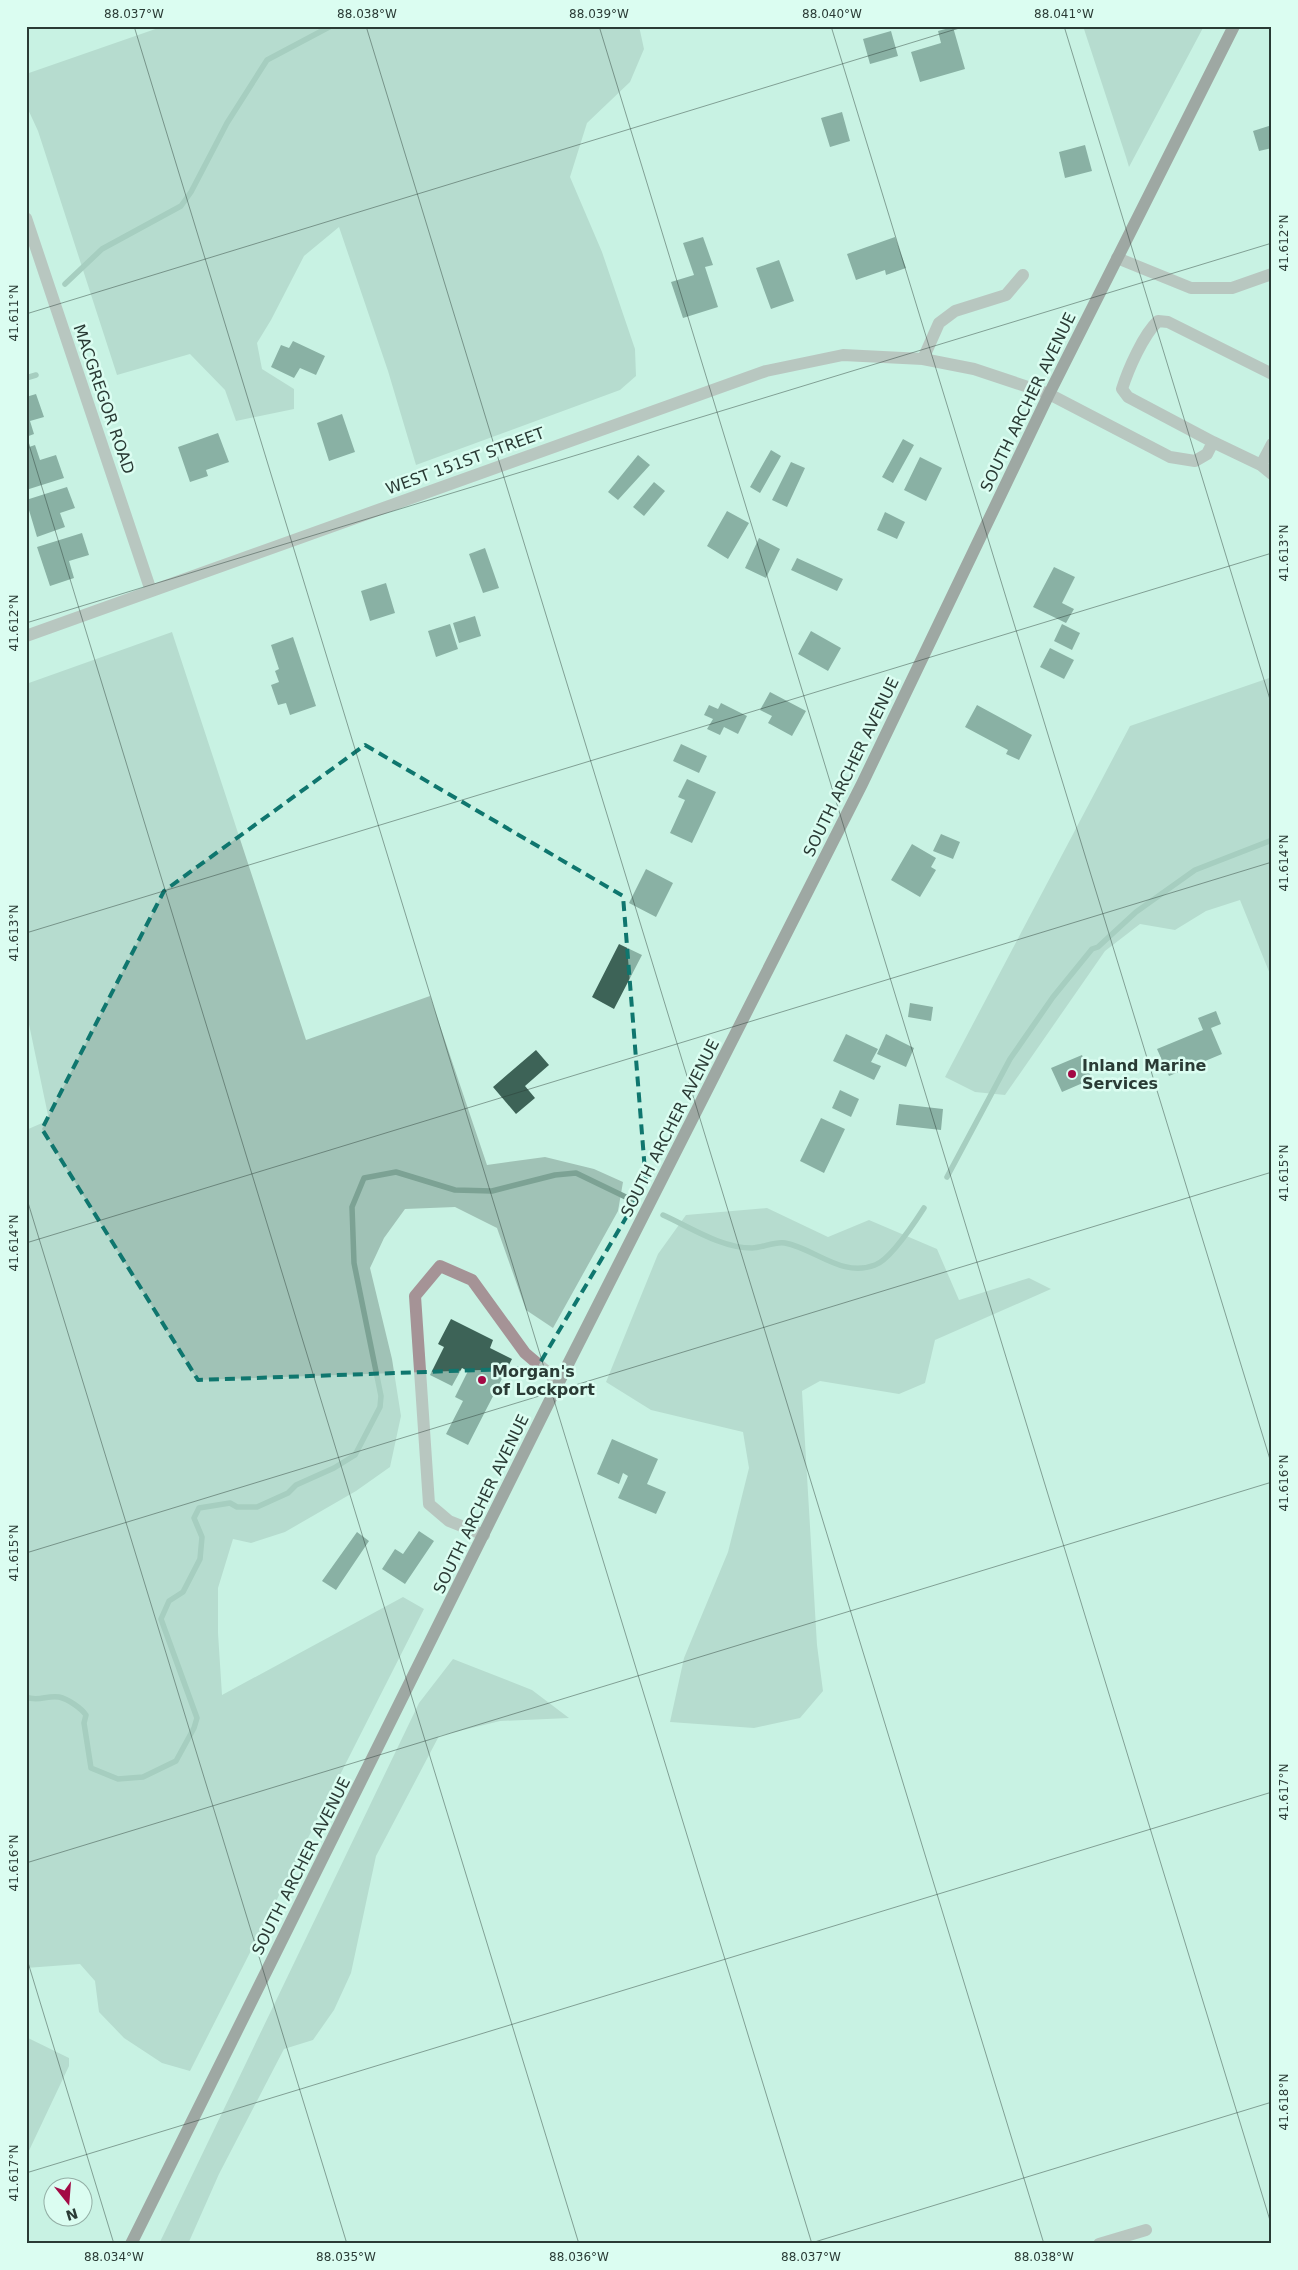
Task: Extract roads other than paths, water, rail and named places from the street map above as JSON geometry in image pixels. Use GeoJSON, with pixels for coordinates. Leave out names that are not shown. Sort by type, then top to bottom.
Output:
{"type":"FeatureCollection","features":[{"type":"Feature","properties":{"kind":"main road","name":"SOUTH ARCHER AVENUE"},"geometry":{"type":"LineString","coordinates":[[131,2244],[559,1382],[862,784],[1049,394],[1234,26]]}},
{"type":"Feature","properties":{"kind":"street","name":"MACGREGOR ROAD"},"geometry":{"type":"LineString","coordinates":[[26,218],[151,591]]}},
{"type":"Feature","properties":{"kind":"street"},"geometry":{"type":"LineString","coordinates":[[1117,258],[1191,288],[1232,288],[1272,274]]}},
{"type":"Feature","properties":{"kind":"street"},"geometry":{"type":"LineString","coordinates":[[923,358],[939,323],[955,311],[1006,295],[1024,276]]}},
{"type":"Feature","properties":{"kind":"street"},"geometry":{"type":"LineString","coordinates":[[1272,374],[1168,322],[1158,321],[1153,326],[1122,389],[1128,397],[1213,442],[1262,465],[1272,474]]}},
{"type":"Feature","properties":{"kind":"street","name":"WEST 151ST STREET"},"geometry":{"type":"LineString","coordinates":[[26,636],[766,371],[843,355],[923,358],[974,369],[1049,394],[1170,457],[1195,461],[1207,454],[1213,442]]}},
{"type":"Feature","properties":{"kind":"street"},"geometry":{"type":"LineString","coordinates":[[1262,465],[1272,444]]}},
{"type":"Feature","properties":{"kind":"street"},"geometry":{"type":"LineString","coordinates":[[484,1535],[449,1522],[429,1504],[416,1296],[440,1266],[472,1280],[526,1353],[559,1382]]}},
{"type":"Feature","properties":{"kind":"street"},"geometry":{"type":"LineString","coordinates":[[1099,2244],[1146,2230]]}},
{"type":"Feature","properties":{"kind":"waterway"},"geometry":{"type":"LineString","coordinates":[[65,284],[102,249],[181,206],[191,192],[227,123],[267,60],[331,26]]}},
{"type":"Feature","properties":{"kind":"waterway"},"geometry":{"type":"LineString","coordinates":[[26,378],[36,375]]}},
{"type":"Feature","properties":{"kind":"waterway"},"geometry":{"type":"LineString","coordinates":[[947,1177],[1010,1059],[1053,997],[1092,949],[1098,947],[1136,912],[1195,870],[1272,840]]}},
{"type":"Feature","properties":{"kind":"waterway"},"geometry":{"type":"LineString","coordinates":[[26,1697],[35,1699],[63,1698],[84,1712],[86,1715],[84,1723],[91,1768],[118,1779],[143,1777],[176,1761],[194,1728],[197,1718],[161,1619],[169,1601],[183,1592],[200,1559],[202,1537],[194,1518],[199,1508],[230,1503],[237,1507],[257,1507],[288,1493],[296,1485],[334,1468],[355,1455],[380,1407],[381,1396],[354,1263],[352,1207],[364,1178],[396,1172],[455,1190],[492,1191],[555,1175],[576,1173],[634,1201]]}},
{"type":"Feature","properties":{"kind":"waterway"},"geometry":{"type":"LineString","coordinates":[[663,1215],[729,1245],[752,1248],[785,1243],[840,1265],[851,1268],[863,1268],[875,1265],[888,1256],[902,1240],[924,1208]]}},
{"type":"Feature","properties":{"kind":"place","name":"Inland Marine Services"},"geometry":{"type":"Point","coordinates":[1072,1074]}},
{"type":"Feature","properties":{"kind":"place","name":"Morgan's of Lockport"},"geometry":{"type":"Point","coordinates":[482,1380]}}]}
